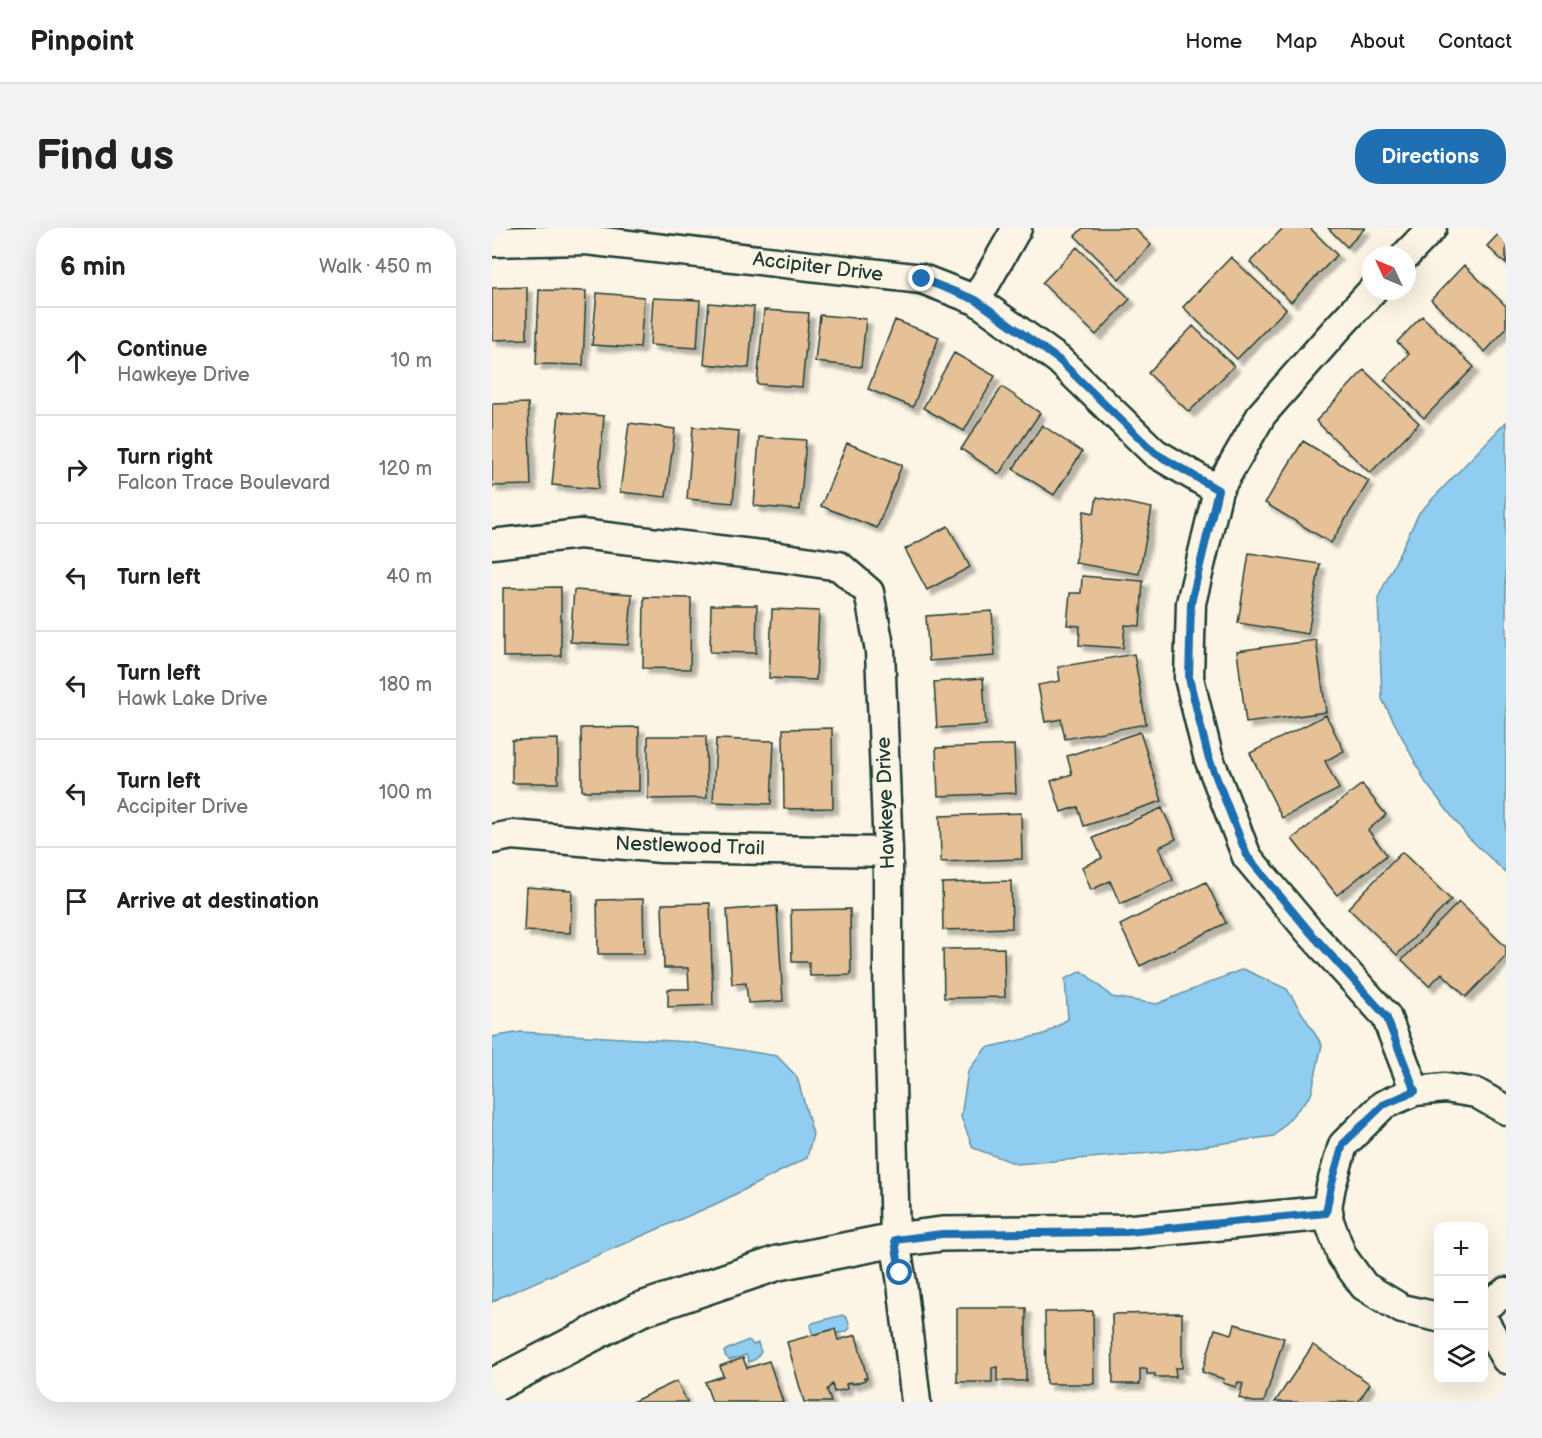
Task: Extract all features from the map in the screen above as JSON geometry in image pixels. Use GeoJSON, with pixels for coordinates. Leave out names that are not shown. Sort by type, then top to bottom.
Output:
{"type":"FeatureCollection","features":[{"type":"Feature","properties":{"kind":"street"},"geometry":{"type":"LineString","coordinates":[[976,300],[1017,228]]}},
{"type":"Feature","properties":{"kind":"street"},"geometry":{"type":"LineString","coordinates":[[1415,246],[1432,228]]}},
{"type":"Feature","properties":{"kind":"street","name":"Accipiter Drive"},"geometry":{"type":"LineString","coordinates":[[492,242],[586,240],[922,279],[976,300],[1059,360],[1155,453],[1218,490]]}},
{"type":"Feature","properties":{"kind":"street"},"geometry":{"type":"LineString","coordinates":[[1364,300],[1262,414],[1218,490],[1191,603],[1189,678],[1208,756],[1247,856],[1309,931],[1386,1016],[1415,1091]]}},
{"type":"Feature","properties":{"kind":"street","name":"Hawkeye Drive"},"geometry":{"type":"LineString","coordinates":[[492,544],[580,534],[779,556],[839,566],[869,592],[880,651],[888,852],[888,969],[895,1240],[916,1402]]}},
{"type":"Feature","properties":{"kind":"street","name":"Nestlewood Trail"},"geometry":{"type":"LineString","coordinates":[[492,839],[512,835],[661,848],[888,852]]}},
{"type":"Feature","properties":{"kind":"street"},"geometry":{"type":"LineString","coordinates":[[1434,1316],[1402,1309],[1364,1286],[1342,1256],[1326,1213],[1343,1144],[1383,1105],[1415,1091],[1445,1088],[1476,1093],[1506,1110]]}},
{"type":"Feature","properties":{"kind":"street"},"geometry":{"type":"LineString","coordinates":[[492,1386],[639,1310],[778,1263],[895,1240],[942,1234],[1127,1232],[1326,1213]]}},
{"type":"Feature","properties":{"kind":"street"},"geometry":{"type":"LineString","coordinates":[[1488,1304],[1506,1292]]}},
{"type":"Feature","properties":{"kind":"street"},"geometry":{"type":"LineString","coordinates":[[1488,1328],[1506,1359]]}},
{"type":"Feature","properties":{"kind":"water"},"geometry":{"type":"Polygon","coordinates":[[[1506,422],[1506,873],[1467,836],[1426,783],[1382,699],[1378,598],[1419,513],[1506,422]]]}},
{"type":"Feature","properties":{"kind":"water"},"geometry":{"type":"Polygon","coordinates":[[[1243,969],[1287,989],[1322,1045],[1311,1095],[1274,1136],[1162,1152],[1017,1164],[973,1148],[961,1117],[968,1071],[986,1048],[1045,1034],[1068,1019],[1065,979],[1082,971],[1112,997],[1157,1004],[1243,969]]]}},
{"type":"Feature","properties":{"kind":"water"},"geometry":{"type":"Polygon","coordinates":[[[521,1032],[690,1042],[777,1056],[797,1077],[813,1134],[807,1158],[718,1203],[492,1302],[492,1037],[521,1032]]]}},
{"type":"Feature","properties":{"kind":"water"},"geometry":{"type":"Polygon","coordinates":[[[842,1315],[847,1318],[850,1328],[847,1331],[836,1334],[835,1329],[812,1333],[810,1326],[813,1323],[842,1315]]]}},
{"type":"Feature","properties":{"kind":"water"},"geometry":{"type":"Polygon","coordinates":[[[748,1340],[753,1345],[758,1343],[761,1352],[756,1359],[749,1362],[746,1355],[730,1360],[726,1357],[724,1352],[726,1350],[748,1340]]]}},
{"type":"Feature","properties":{"kind":"building"},"geometry":{"type":"Polygon","coordinates":[[[1083,228],[1134,228],[1151,245],[1119,279],[1075,236],[1083,228]]]}},
{"type":"Feature","properties":{"kind":"building"},"geometry":{"type":"Polygon","coordinates":[[[1283,228],[1310,228],[1337,255],[1291,302],[1250,262],[1283,228]]]}},
{"type":"Feature","properties":{"kind":"building"},"geometry":{"type":"Polygon","coordinates":[[[1328,228],[1365,228],[1347,247],[1328,228]]]}},
{"type":"Feature","properties":{"kind":"building"},"geometry":{"type":"Polygon","coordinates":[[[1506,228],[1506,264],[1487,246],[1506,228]]]}},
{"type":"Feature","properties":{"kind":"building"},"geometry":{"type":"Polygon","coordinates":[[[1077,247],[1130,299],[1096,335],[1042,283],[1077,247]]]}},
{"type":"Feature","properties":{"kind":"building"},"geometry":{"type":"Polygon","coordinates":[[[1231,257],[1286,309],[1237,359],[1183,307],[1231,257]]]}},
{"type":"Feature","properties":{"kind":"building"},"geometry":{"type":"Polygon","coordinates":[[[1464,265],[1506,306],[1506,329],[1485,352],[1431,300],[1464,265]]]}},
{"type":"Feature","properties":{"kind":"building"},"geometry":{"type":"Polygon","coordinates":[[[527,287],[527,339],[492,340],[492,288],[527,287]]]}},
{"type":"Feature","properties":{"kind":"building"},"geometry":{"type":"Polygon","coordinates":[[[539,290],[586,291],[583,365],[536,364],[539,290]]]}},
{"type":"Feature","properties":{"kind":"building"},"geometry":{"type":"Polygon","coordinates":[[[597,293],[644,297],[640,348],[592,345],[597,293]]]}},
{"type":"Feature","properties":{"kind":"building"},"geometry":{"type":"Polygon","coordinates":[[[653,298],[700,300],[697,348],[650,345],[653,298]]]}},
{"type":"Feature","properties":{"kind":"building"},"geometry":{"type":"Polygon","coordinates":[[[709,303],[754,307],[749,368],[704,364],[709,303]]]}},
{"type":"Feature","properties":{"kind":"building"},"geometry":{"type":"Polygon","coordinates":[[[764,310],[809,313],[802,387],[757,384],[764,310]]]}},
{"type":"Feature","properties":{"kind":"building"},"geometry":{"type":"Polygon","coordinates":[[[820,315],[866,319],[861,367],[815,362],[820,315]]]}},
{"type":"Feature","properties":{"kind":"building"},"geometry":{"type":"Polygon","coordinates":[[[1422,316],[1474,367],[1424,418],[1384,380],[1409,354],[1397,342],[1422,316]]]}},
{"type":"Feature","properties":{"kind":"building"},"geometry":{"type":"Polygon","coordinates":[[[895,320],[939,337],[913,407],[868,389],[895,320]]]}},
{"type":"Feature","properties":{"kind":"building"},"geometry":{"type":"Polygon","coordinates":[[[1193,326],[1234,366],[1189,412],[1148,373],[1193,326]]]}},
{"type":"Feature","properties":{"kind":"building"},"geometry":{"type":"Polygon","coordinates":[[[954,353],[995,376],[964,431],[923,408],[954,353]]]}},
{"type":"Feature","properties":{"kind":"building"},"geometry":{"type":"Polygon","coordinates":[[[1364,370],[1419,423],[1370,473],[1316,421],[1364,370]]]}},
{"type":"Feature","properties":{"kind":"building"},"geometry":{"type":"Polygon","coordinates":[[[1002,387],[1040,413],[999,474],[961,449],[1002,387]]]}},
{"type":"Feature","properties":{"kind":"building"},"geometry":{"type":"Polygon","coordinates":[[[528,403],[531,485],[492,486],[492,404],[528,403]]]}},
{"type":"Feature","properties":{"kind":"building"},"geometry":{"type":"Polygon","coordinates":[[[559,412],[604,416],[598,489],[552,485],[559,412]]]}},
{"type":"Feature","properties":{"kind":"building"},"geometry":{"type":"Polygon","coordinates":[[[629,423],[675,429],[666,497],[620,492],[629,423]]]}},
{"type":"Feature","properties":{"kind":"building"},"geometry":{"type":"Polygon","coordinates":[[[1042,425],[1082,452],[1054,495],[1013,469],[1042,425]]]}},
{"type":"Feature","properties":{"kind":"building"},"geometry":{"type":"Polygon","coordinates":[[[693,427],[739,431],[733,503],[687,499],[693,427]]]}},
{"type":"Feature","properties":{"kind":"building"},"geometry":{"type":"Polygon","coordinates":[[[759,437],[806,440],[800,510],[754,506],[759,437]]]}},
{"type":"Feature","properties":{"kind":"building"},"geometry":{"type":"Polygon","coordinates":[[[1303,441],[1369,481],[1331,543],[1265,503],[1303,441]]]}},
{"type":"Feature","properties":{"kind":"building"},"geometry":{"type":"Polygon","coordinates":[[[847,443],[902,465],[877,528],[821,506],[847,443]]]}},
{"type":"Feature","properties":{"kind":"building"},"geometry":{"type":"Polygon","coordinates":[[[1097,497],[1152,508],[1139,574],[1075,563],[1084,511],[1094,513],[1097,497]]]}},
{"type":"Feature","properties":{"kind":"building"},"geometry":{"type":"Polygon","coordinates":[[[948,526],[970,567],[927,590],[905,549],[948,526]]]}},
{"type":"Feature","properties":{"kind":"building"},"geometry":{"type":"Polygon","coordinates":[[[1249,553],[1320,564],[1308,634],[1238,623],[1249,553]]]}},
{"type":"Feature","properties":{"kind":"building"},"geometry":{"type":"Polygon","coordinates":[[[1082,576],[1143,581],[1140,626],[1125,625],[1123,648],[1079,645],[1080,626],[1067,625],[1070,593],[1081,593],[1082,576]]]}},
{"type":"Feature","properties":{"kind":"building"},"geometry":{"type":"Polygon","coordinates":[[[561,587],[561,656],[503,657],[503,588],[561,587]]]}},
{"type":"Feature","properties":{"kind":"building"},"geometry":{"type":"Polygon","coordinates":[[[574,590],[632,594],[628,645],[570,642],[574,590]]]}},
{"type":"Feature","properties":{"kind":"building"},"geometry":{"type":"Polygon","coordinates":[[[644,597],[691,598],[690,669],[643,668],[644,597]]]}},
{"type":"Feature","properties":{"kind":"building"},"geometry":{"type":"Polygon","coordinates":[[[711,605],[757,605],[756,653],[710,652],[711,605]]]}},
{"type":"Feature","properties":{"kind":"building"},"geometry":{"type":"Polygon","coordinates":[[[772,609],[819,611],[816,680],[769,678],[772,609]]]}},
{"type":"Feature","properties":{"kind":"building"},"geometry":{"type":"Polygon","coordinates":[[[992,611],[995,656],[929,661],[926,616],[992,611]]]}},
{"type":"Feature","properties":{"kind":"building"},"geometry":{"type":"Polygon","coordinates":[[[1316,640],[1326,712],[1246,723],[1237,651],[1316,640]]]}},
{"type":"Feature","properties":{"kind":"building"},"geometry":{"type":"Polygon","coordinates":[[[1134,654],[1146,724],[1065,739],[1061,719],[1045,722],[1038,685],[1060,681],[1058,667],[1134,654]]]}},
{"type":"Feature","properties":{"kind":"building"},"geometry":{"type":"Polygon","coordinates":[[[983,678],[986,725],[937,728],[934,682],[983,678]]]}},
{"type":"Feature","properties":{"kind":"building"},"geometry":{"type":"Polygon","coordinates":[[[1326,715],[1344,751],[1325,761],[1339,789],[1282,818],[1250,753],[1326,715]]]}},
{"type":"Feature","properties":{"kind":"building"},"geometry":{"type":"Polygon","coordinates":[[[639,727],[639,791],[582,791],[581,728],[639,727]]]}},
{"type":"Feature","properties":{"kind":"building"},"geometry":{"type":"Polygon","coordinates":[[[832,728],[833,808],[784,809],[783,729],[832,728]]]}},
{"type":"Feature","properties":{"kind":"building"},"geometry":{"type":"Polygon","coordinates":[[[1140,732],[1162,801],[1084,826],[1078,807],[1061,812],[1051,781],[1072,774],[1067,756],[1140,732]]]}},
{"type":"Feature","properties":{"kind":"building"},"geometry":{"type":"Polygon","coordinates":[[[648,736],[706,736],[707,798],[648,799],[648,736]]]}},
{"type":"Feature","properties":{"kind":"building"},"geometry":{"type":"Polygon","coordinates":[[[558,739],[558,783],[512,783],[512,740],[558,739]]]}},
{"type":"Feature","properties":{"kind":"building"},"geometry":{"type":"Polygon","coordinates":[[[716,739],[774,741],[771,804],[713,802],[716,739]]]}},
{"type":"Feature","properties":{"kind":"building"},"geometry":{"type":"Polygon","coordinates":[[[1014,745],[1016,793],[938,796],[936,748],[1014,745]]]}},
{"type":"Feature","properties":{"kind":"building"},"geometry":{"type":"Polygon","coordinates":[[[1362,784],[1386,815],[1368,830],[1387,855],[1337,895],[1292,839],[1362,784]]]}},
{"type":"Feature","properties":{"kind":"building"},"geometry":{"type":"Polygon","coordinates":[[[1162,808],[1176,839],[1159,847],[1173,880],[1120,904],[1110,881],[1091,890],[1082,867],[1102,858],[1093,838],[1162,808]]]}},
{"type":"Feature","properties":{"kind":"building"},"geometry":{"type":"Polygon","coordinates":[[[1021,813],[1022,859],[941,862],[940,816],[1021,813]]]}},
{"type":"Feature","properties":{"kind":"building"},"geometry":{"type":"Polygon","coordinates":[[[1402,852],[1451,900],[1397,955],[1348,908],[1402,852]]]}},
{"type":"Feature","properties":{"kind":"building"},"geometry":{"type":"Polygon","coordinates":[[[1011,881],[1012,928],[943,930],[942,883],[1011,881]]]}},
{"type":"Feature","properties":{"kind":"building"},"geometry":{"type":"Polygon","coordinates":[[[1206,882],[1226,923],[1140,966],[1120,925],[1206,882]]]}},
{"type":"Feature","properties":{"kind":"building"},"geometry":{"type":"Polygon","coordinates":[[[526,887],[572,890],[570,933],[524,931],[526,887]]]}},
{"type":"Feature","properties":{"kind":"building"},"geometry":{"type":"Polygon","coordinates":[[[643,899],[644,954],[598,954],[597,900],[643,899]]]}},
{"type":"Feature","properties":{"kind":"building"},"geometry":{"type":"Polygon","coordinates":[[[1459,902],[1506,947],[1506,956],[1466,997],[1442,973],[1429,986],[1402,960],[1459,902]]]}},
{"type":"Feature","properties":{"kind":"building"},"geometry":{"type":"Polygon","coordinates":[[[710,903],[713,1005],[668,1007],[668,989],[689,989],[688,968],[664,968],[662,904],[710,903]]]}},
{"type":"Feature","properties":{"kind":"building"},"geometry":{"type":"Polygon","coordinates":[[[777,906],[783,1001],[748,1003],[746,983],[732,984],[727,910],[777,906]]]}},
{"type":"Feature","properties":{"kind":"building"},"geometry":{"type":"Polygon","coordinates":[[[850,909],[851,975],[810,976],[809,962],[792,962],[791,910],[850,909]]]}},
{"type":"Feature","properties":{"kind":"building"},"geometry":{"type":"Polygon","coordinates":[[[1004,948],[1005,997],[944,998],[943,949],[1004,948]]]}},
{"type":"Feature","properties":{"kind":"building"},"geometry":{"type":"Polygon","coordinates":[[[957,1308],[1026,1308],[1026,1381],[997,1381],[997,1367],[992,1368],[992,1382],[957,1382],[957,1308]]]}},
{"type":"Feature","properties":{"kind":"building"},"geometry":{"type":"Polygon","coordinates":[[[1093,1311],[1094,1384],[1046,1384],[1045,1312],[1093,1311]]]}},
{"type":"Feature","properties":{"kind":"building"},"geometry":{"type":"Polygon","coordinates":[[[1182,1313],[1182,1368],[1175,1368],[1176,1377],[1155,1377],[1155,1374],[1147,1374],[1147,1369],[1140,1369],[1140,1384],[1113,1384],[1112,1314],[1182,1313]]]}},
{"type":"Feature","properties":{"kind":"building"},"geometry":{"type":"Polygon","coordinates":[[[1235,1324],[1284,1338],[1264,1402],[1239,1398],[1243,1384],[1238,1382],[1236,1387],[1223,1383],[1224,1379],[1202,1372],[1215,1329],[1232,1334],[1235,1324]]]}},
{"type":"Feature","properties":{"kind":"building"},"geometry":{"type":"Polygon","coordinates":[[[835,1329],[838,1340],[856,1335],[867,1378],[853,1384],[852,1382],[846,1384],[847,1389],[834,1392],[832,1384],[827,1390],[831,1402],[804,1402],[787,1342],[835,1329]]]}},
{"type":"Feature","properties":{"kind":"building"},"geometry":{"type":"Polygon","coordinates":[[[1313,1345],[1370,1384],[1358,1402],[1275,1402],[1313,1345]]]}},
{"type":"Feature","properties":{"kind":"building"},"geometry":{"type":"Polygon","coordinates":[[[743,1358],[747,1368],[769,1361],[783,1402],[712,1402],[705,1382],[723,1376],[720,1366],[743,1358]]]}},
{"type":"Feature","properties":{"kind":"building"},"geometry":{"type":"Polygon","coordinates":[[[677,1381],[687,1402],[632,1402],[677,1381]]]}},
{"type":"Feature","properties":{"kind":"route"},"geometry":{"type":"LineString","coordinates":[[900,1273],[895,1240],[942,1234],[1127,1232],[1326,1213],[1343,1144],[1383,1105],[1415,1091],[1386,1016],[1309,931],[1247,856],[1208,756],[1189,678],[1191,603],[1218,490],[1155,453],[1059,360],[976,300],[922,279]]}}]}
